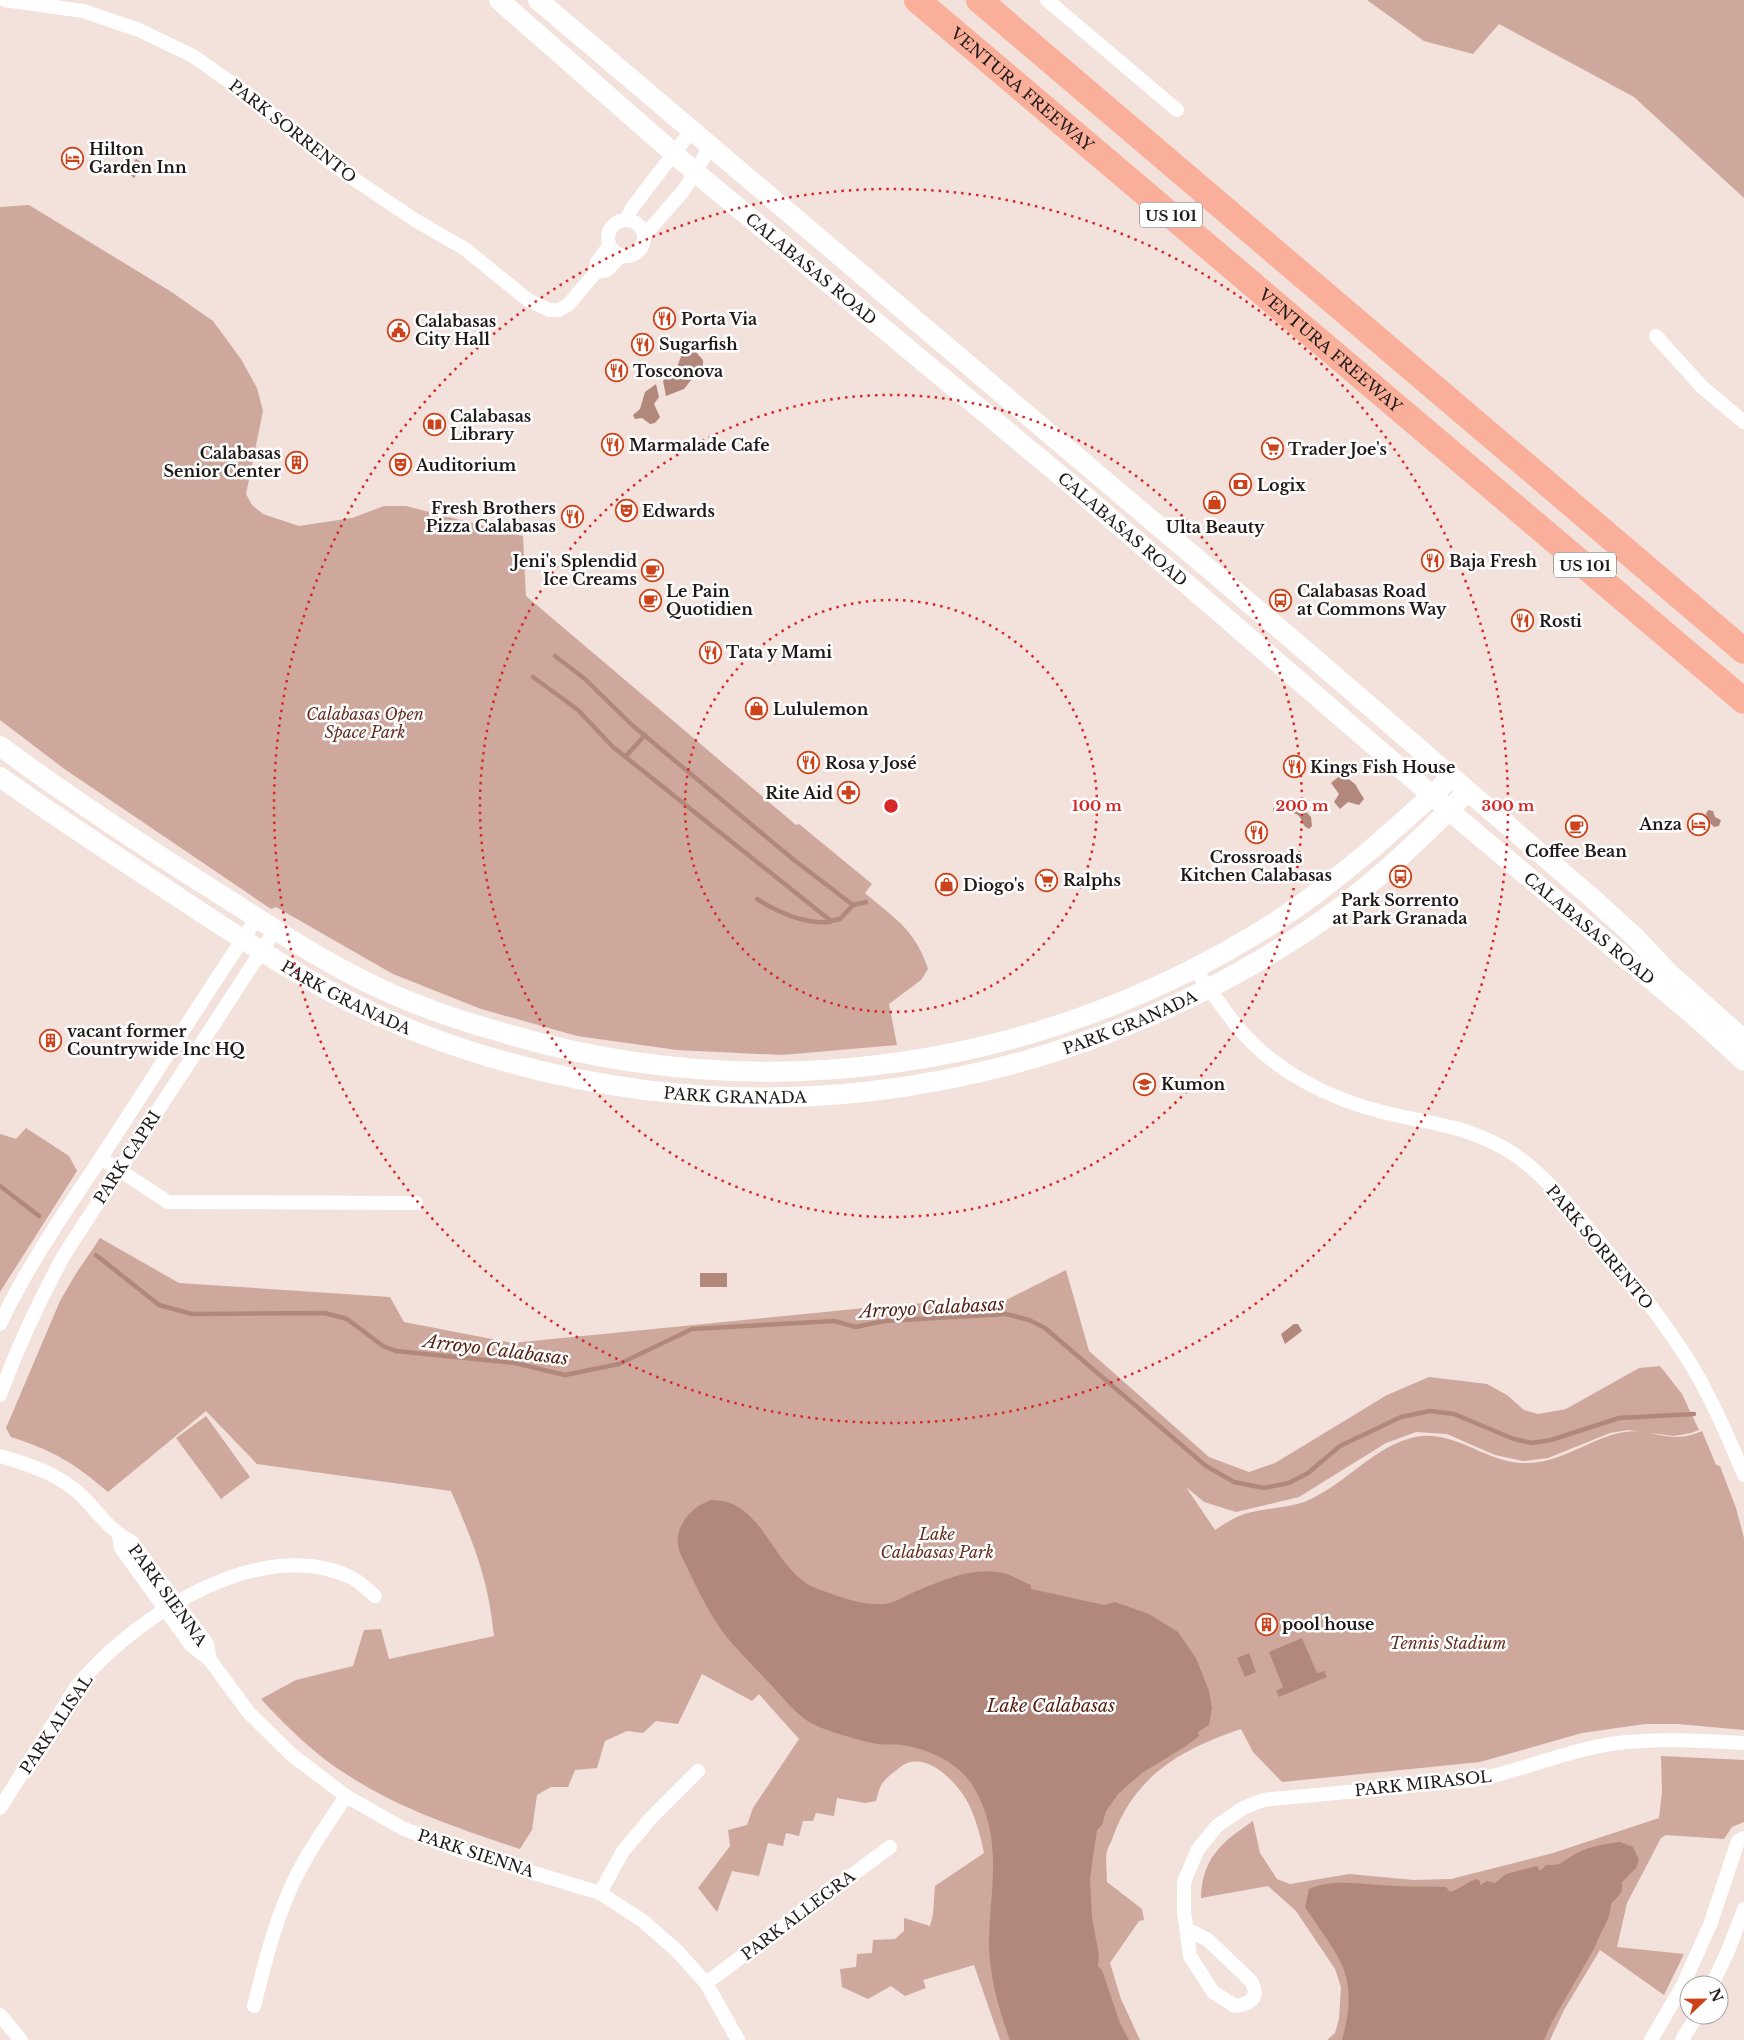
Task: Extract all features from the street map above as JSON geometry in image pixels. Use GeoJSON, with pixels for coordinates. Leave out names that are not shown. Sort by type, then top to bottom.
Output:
{"type":"FeatureCollection","features":[{"type":"Feature","properties":{"kind":"highway","name":"VENTURA FREEWAY"},"geometry":{"type":"LineString","coordinates":[[917,0],[1744,701]]}},
{"type":"Feature","properties":{"kind":"highway","name":"US 101"},"geometry":{"type":"LineString","coordinates":[[980,0],[1744,651]]}},
{"type":"Feature","properties":{"kind":"main road","name":"CALABASAS ROAD"},"geometry":{"type":"LineString","coordinates":[[499,0],[695,172],[1049,466],[1284,666],[1449,810],[1698,1018],[1744,1061]]}},
{"type":"Feature","properties":{"kind":"main road","name":"CALABASAS ROAD"},"geometry":{"type":"LineString","coordinates":[[538,0],[1301,647],[1626,929],[1670,974],[1744,1040]]}},
{"type":"Feature","properties":{"kind":"main road"},"geometry":{"type":"LineString","coordinates":[[1049,466],[1065,448]]}},
{"type":"Feature","properties":{"kind":"main road"},"geometry":{"type":"LineString","coordinates":[[1284,666],[1301,647]]}},
{"type":"Feature","properties":{"kind":"main road","name":"PARK GRANADA"},"geometry":{"type":"LineString","coordinates":[[0,746],[126,835],[275,930],[321,958],[384,990],[450,1017],[560,1049],[648,1065],[723,1072],[830,1071],[865,1068],[988,1046],[1019,1038],[1107,1006],[1194,968],[1266,928],[1315,894],[1375,846],[1451,778]]}},
{"type":"Feature","properties":{"kind":"main road","name":"PARK GRANADA"},"geometry":{"type":"LineString","coordinates":[[0,777],[57,818],[262,953],[355,1004],[424,1035],[525,1067],[604,1084],[647,1091],[770,1099],[853,1094],[1005,1066],[1100,1037],[1210,989],[1288,944],[1324,918],[1390,866],[1467,792]]}},
{"type":"Feature","properties":{"kind":"street","name":"PARK SORRENTO"},"geometry":{"type":"LineString","coordinates":[[5,0],[83,11],[138,30],[194,56],[247,94],[336,167],[415,220],[465,249],[528,300],[549,310],[559,310],[568,305],[596,272]]}},
{"type":"Feature","properties":{"kind":"street"},"geometry":{"type":"LineString","coordinates":[[1047,0],[1178,110]]}},
{"type":"Feature","properties":{"kind":"street"},"geometry":{"type":"LineString","coordinates":[[626,220],[632,208],[691,131]]}},
{"type":"Feature","properties":{"kind":"street"},"geometry":{"type":"LineString","coordinates":[[609,246],[597,262],[596,272],[607,270],[621,256],[636,253],[643,246],[644,236],[684,190],[710,147]]}},
{"type":"Feature","properties":{"kind":"street"},"geometry":{"type":"LineString","coordinates":[[621,256],[609,246],[607,240],[610,228],[620,220],[626,220],[636,223],[644,236]]}},
{"type":"Feature","properties":{"kind":"street"},"geometry":{"type":"LineString","coordinates":[[1656,336],[1702,387],[1744,422]]}},
{"type":"Feature","properties":{"kind":"street","name":"PARK CAPRI"},"geometry":{"type":"LineString","coordinates":[[0,1324],[12,1298],[47,1237],[101,1158],[257,918]]}},
{"type":"Feature","properties":{"kind":"street","name":"PARK CAPRI"},"geometry":{"type":"LineString","coordinates":[[0,1395],[38,1303],[64,1255],[118,1168],[262,953],[275,930]]}},
{"type":"Feature","properties":{"kind":"street","name":"PARK SORRENTO"},"geometry":{"type":"LineString","coordinates":[[1194,968],[1236,1026],[1254,1044],[1293,1075],[1324,1092],[1386,1113],[1435,1121],[1469,1132],[1504,1147],[1539,1175],[1571,1208],[1621,1268],[1686,1356],[1707,1393],[1744,1475]]}},
{"type":"Feature","properties":{"kind":"street"},"geometry":{"type":"LineString","coordinates":[[101,1158],[168,1202],[416,1203]]}},
{"type":"Feature","properties":{"kind":"street","name":"PARK SIENNA"},"geometry":{"type":"LineString","coordinates":[[0,1456],[30,1464],[58,1477],[80,1495],[119,1536],[121,1548],[171,1606],[191,1645],[210,1660],[249,1713],[292,1755],[346,1796],[402,1828],[455,1849],[600,1893],[643,1921],[677,1951],[706,1983],[738,2040]]}},
{"type":"Feature","properties":{"kind":"street","name":"PARK ALISAL"},"geometry":{"type":"LineString","coordinates":[[0,1808],[81,1681],[117,1646],[171,1606],[209,1584],[259,1569],[289,1566],[324,1568],[353,1578],[375,1596]]}},
{"type":"Feature","properties":{"kind":"street","name":"PARK MIRASOL"},"geometry":{"type":"LineString","coordinates":[[1187,1929],[1208,1940],[1251,1981],[1255,1989],[1254,1997],[1246,2004],[1234,2006],[1213,1992],[1190,1956],[1184,1912],[1184,1882],[1198,1849],[1217,1826],[1243,1808],[1263,1800],[1474,1780],[1496,1776],[1571,1752],[1617,1743],[1660,1740],[1744,1743]]}},
{"type":"Feature","properties":{"kind":"street"},"geometry":{"type":"LineString","coordinates":[[600,1893],[623,1852],[650,1818],[698,1771]]}},
{"type":"Feature","properties":{"kind":"street"},"geometry":{"type":"LineString","coordinates":[[254,2006],[273,1933],[289,1891],[307,1856],[346,1796]]}},
{"type":"Feature","properties":{"kind":"street"},"geometry":{"type":"LineString","coordinates":[[1651,2040],[1683,1985],[1710,1925],[1738,1842],[1744,1838]]}},
{"type":"Feature","properties":{"kind":"street","name":"PARK ALLEGRA"},"geometry":{"type":"LineString","coordinates":[[706,1983],[890,1847]]}},
{"type":"Feature","properties":{"kind":"street"},"geometry":{"type":"LineString","coordinates":[[1717,1975],[1728,1952],[1744,1909]]}},
{"type":"Feature","properties":{"kind":"street"},"geometry":{"type":"LineString","coordinates":[[0,2016],[21,2040]]}},
{"type":"Feature","properties":{"kind":"street"},"geometry":{"type":"LineString","coordinates":[[1682,2040],[1691,2025]]}},
{"type":"Feature","properties":{"kind":"green space"},"geometry":{"type":"Polygon","coordinates":[[[1367,0],[1744,0],[1744,198],[1634,97],[1499,24],[1473,54],[1424,41],[1367,0]]]}},
{"type":"Feature","properties":{"kind":"green space","name":"Calabasas Open Space Park"},"geometry":{"type":"Polygon","coordinates":[[[29,205],[170,291],[213,321],[241,359],[257,388],[263,411],[246,494],[252,505],[263,514],[299,526],[352,518],[384,506],[406,506],[523,536],[526,596],[796,825],[799,824],[872,884],[865,893],[895,918],[910,934],[923,955],[928,969],[921,980],[889,1004],[897,1045],[782,1055],[677,1050],[577,1036],[481,1009],[393,974],[276,907],[271,909],[63,768],[0,720],[0,207],[29,205]]]}},
{"type":"Feature","properties":{"kind":"green space"},"geometry":{"type":"Polygon","coordinates":[[[26,1128],[69,1156],[77,1171],[0,1292],[0,1134],[16,1139],[26,1128]]]}},
{"type":"Feature","properties":{"kind":"green space"},"geometry":{"type":"Polygon","coordinates":[[[100,1238],[179,1283],[390,1297],[404,1322],[512,1343],[905,1304],[1006,1300],[1066,1270],[1089,1351],[1209,1457],[1249,1472],[1275,1463],[1387,1395],[1429,1377],[1487,1384],[1507,1395],[1524,1410],[1538,1414],[1566,1409],[1639,1368],[1660,1366],[1682,1394],[1699,1430],[1674,1436],[1650,1433],[1680,1437],[1702,1431],[1716,1465],[1720,1466],[1736,1508],[1744,1538],[1744,1730],[1678,1724],[1645,1724],[1582,1733],[1480,1762],[1282,1782],[1253,1752],[1241,1729],[1219,1737],[1180,1756],[1163,1767],[1148,1781],[1122,1815],[1107,1851],[1107,1882],[1142,1909],[1144,1920],[1139,1921],[1110,1963],[1121,1999],[1140,2040],[1000,2040],[974,1965],[923,1980],[926,1988],[905,1996],[891,1986],[868,1999],[842,1987],[840,1969],[856,1967],[857,1954],[872,1953],[873,1940],[895,1939],[904,1931],[904,1918],[930,1926],[935,1886],[984,1853],[975,1820],[966,1799],[951,1780],[931,1765],[909,1762],[883,1782],[876,1801],[865,1803],[837,1798],[834,1816],[816,1813],[813,1821],[803,1821],[799,1836],[786,1833],[783,1846],[768,1843],[759,1876],[732,1871],[717,1912],[698,1888],[730,1846],[728,1830],[747,1825],[753,1808],[799,1739],[759,1694],[752,1701],[702,1674],[678,1724],[656,1721],[643,1733],[627,1731],[605,1741],[597,1768],[575,1770],[568,1787],[551,1787],[537,1795],[532,1830],[520,1849],[453,1826],[387,1798],[334,1766],[301,1739],[261,1699],[296,1680],[353,1666],[364,1630],[381,1629],[389,1659],[494,1636],[484,1579],[467,1528],[451,1491],[257,1464],[206,1411],[108,1492],[85,1473],[63,1459],[40,1447],[11,1437],[6,1428],[60,1301],[100,1238]],[[1628,1430],[1610,1433],[1548,1458],[1523,1461],[1495,1455],[1447,1434],[1416,1432],[1386,1443],[1299,1497],[1236,1512],[1204,1502],[1186,1487],[1215,1530],[1247,1513],[1297,1504],[1311,1499],[1387,1448],[1415,1437],[1443,1438],[1496,1458],[1524,1463],[1538,1462],[1563,1455],[1611,1435],[1639,1431],[1628,1430]]]}},
{"type":"Feature","properties":{"kind":"green space"},"geometry":{"type":"Polygon","coordinates":[[[206,1416],[250,1477],[221,1499],[176,1438],[206,1416]]]}},
{"type":"Feature","properties":{"kind":"green space"},"geometry":{"type":"Polygon","coordinates":[[[1661,1756],[1744,1760],[1744,1822],[1732,1827],[1724,1839],[1666,1835],[1661,1838],[1627,1903],[1617,1947],[1684,1954],[1664,1995],[1600,1950],[1564,2010],[1550,2040],[1327,2040],[1335,2033],[1339,2019],[1341,1987],[1335,1969],[1296,1911],[1268,1886],[1201,1898],[1205,1872],[1216,1852],[1232,1836],[1253,1821],[1260,1853],[1277,1879],[1290,1884],[1349,1874],[1414,1880],[1451,1879],[1553,1853],[1659,1818],[1662,1792],[1661,1756]]]}},
{"type":"Feature","properties":{"kind":"water"},"geometry":{"type":"Polygon","coordinates":[[[136,159],[144,164],[134,178],[127,172],[136,159]]]}},
{"type":"Feature","properties":{"kind":"water"},"geometry":{"type":"Polygon","coordinates":[[[688,344],[695,345],[695,351],[703,360],[703,365],[684,389],[666,396],[663,381],[677,367],[685,346],[688,344]]]}},
{"type":"Feature","properties":{"kind":"water"},"geometry":{"type":"Polygon","coordinates":[[[656,384],[659,397],[654,404],[660,417],[655,423],[650,424],[642,418],[635,419],[633,415],[640,409],[645,392],[656,384]]]}},
{"type":"Feature","properties":{"kind":"water"},"geometry":{"type":"Polygon","coordinates":[[[1342,774],[1355,784],[1364,799],[1359,805],[1348,802],[1340,809],[1334,802],[1339,794],[1331,783],[1342,774]]]}},
{"type":"Feature","properties":{"kind":"water"},"geometry":{"type":"Polygon","coordinates":[[[1295,803],[1299,804],[1311,817],[1312,826],[1309,829],[1296,814],[1273,812],[1273,808],[1283,808],[1295,803]]]}},
{"type":"Feature","properties":{"kind":"water"},"geometry":{"type":"Polygon","coordinates":[[[1708,810],[1713,811],[1715,817],[1721,820],[1719,826],[1714,827],[1708,821],[1706,814],[1708,810]]]}},
{"type":"Feature","properties":{"kind":"water"},"geometry":{"type":"Polygon","coordinates":[[[700,1273],[727,1273],[727,1287],[700,1287],[700,1273]]]}},
{"type":"Feature","properties":{"kind":"water"},"geometry":{"type":"Polygon","coordinates":[[[1294,1324],[1298,1324],[1302,1331],[1285,1344],[1281,1334],[1294,1324]]]}},
{"type":"Feature","properties":{"kind":"water","name":"Lake Calabasas"},"geometry":{"type":"Polygon","coordinates":[[[711,1500],[729,1503],[744,1511],[756,1523],[789,1568],[802,1580],[818,1589],[850,1600],[875,1604],[888,1603],[958,1576],[983,1571],[995,1572],[1007,1574],[1031,1585],[1031,1589],[1104,1605],[1115,1602],[1149,1614],[1178,1632],[1196,1658],[1209,1691],[1212,1708],[1209,1725],[1198,1732],[1199,1736],[1186,1746],[1142,1773],[1119,1793],[1106,1811],[1102,1825],[1097,1830],[1090,1878],[1092,1918],[1099,1955],[1098,1966],[1102,1970],[1120,2023],[1129,2040],[1010,2040],[998,2003],[990,1963],[989,1937],[993,1879],[992,1842],[982,1805],[973,1786],[960,1770],[942,1758],[923,1750],[903,1745],[877,1744],[863,1741],[821,1728],[809,1722],[792,1708],[743,1655],[725,1635],[712,1616],[678,1546],[680,1530],[688,1515],[711,1500]]]}},
{"type":"Feature","properties":{"kind":"water"},"geometry":{"type":"Polygon","coordinates":[[[1302,1638],[1317,1673],[1324,1671],[1327,1677],[1279,1697],[1276,1691],[1283,1687],[1269,1652],[1302,1638]]]}},
{"type":"Feature","properties":{"kind":"water"},"geometry":{"type":"Polygon","coordinates":[[[1249,1653],[1256,1672],[1245,1677],[1237,1658],[1249,1653]]]}},
{"type":"Feature","properties":{"kind":"water"},"geometry":{"type":"Polygon","coordinates":[[[1620,1842],[1633,1847],[1639,1860],[1636,1868],[1622,1882],[1621,1892],[1611,1904],[1611,1910],[1595,1947],[1552,2022],[1544,2040],[1342,2040],[1349,1999],[1347,1983],[1337,1955],[1305,1907],[1309,1889],[1327,1884],[1344,1883],[1446,1887],[1450,1892],[1476,1879],[1480,1881],[1480,1885],[1487,1881],[1495,1883],[1506,1874],[1537,1866],[1540,1871],[1546,1865],[1560,1863],[1588,1849],[1620,1842]]]}},
{"type":"Feature","properties":{"kind":"waterway"},"geometry":{"type":"LineString","coordinates":[[555,656],[585,679],[632,725],[794,860],[853,905],[866,902]]}},
{"type":"Feature","properties":{"kind":"waterway"},"geometry":{"type":"LineString","coordinates":[[533,677],[578,710],[613,747],[831,921],[840,919],[853,905]]}},
{"type":"Feature","properties":{"kind":"waterway"},"geometry":{"type":"LineString","coordinates":[[625,757],[645,735]]}},
{"type":"Feature","properties":{"kind":"waterway"},"geometry":{"type":"LineString","coordinates":[[757,899],[774,909],[801,919],[830,922]]}},
{"type":"Feature","properties":{"kind":"waterway","name":"Arroyo Calabasas"},"geometry":{"type":"LineString","coordinates":[[0,1186],[39,1216]]}},
{"type":"Feature","properties":{"kind":"waterway","name":"Arroyo Calabasas"},"geometry":{"type":"LineString","coordinates":[[96,1255],[159,1305],[192,1314],[325,1313],[347,1319],[383,1346],[396,1351],[515,1363],[565,1375],[619,1364],[692,1329],[834,1321],[856,1327],[884,1321],[1006,1314],[1029,1320],[1045,1328],[1206,1466],[1234,1482],[1264,1488],[1289,1483],[1308,1473],[1340,1446],[1401,1417],[1430,1411],[1454,1414],[1514,1439],[1532,1443],[1551,1440],[1619,1418],[1694,1414]]}},
{"type":"Feature","properties":{"kind":"place","name":"Hilton Garden Inn"},"geometry":{"type":"Point","coordinates":[73,158]}},
{"type":"Feature","properties":{"kind":"place","name":"Porta Via"},"geometry":{"type":"Point","coordinates":[665,319]}},
{"type":"Feature","properties":{"kind":"place","name":"Calabasas City Hall"},"geometry":{"type":"Point","coordinates":[399,330]}},
{"type":"Feature","properties":{"kind":"place","name":"Sugarfish"},"geometry":{"type":"Point","coordinates":[643,344]}},
{"type":"Feature","properties":{"kind":"place","name":"Tosconova"},"geometry":{"type":"Point","coordinates":[617,371]}},
{"type":"Feature","properties":{"kind":"place","name":"Calabasas Library"},"geometry":{"type":"Point","coordinates":[434,425]}},
{"type":"Feature","properties":{"kind":"place","name":"Marmalade Cafe"},"geometry":{"type":"Point","coordinates":[613,445]}},
{"type":"Feature","properties":{"kind":"place","name":"Trader Joe's"},"geometry":{"type":"Point","coordinates":[1272,449]}},
{"type":"Feature","properties":{"kind":"place","name":"Calabasas Senior Center"},"geometry":{"type":"Point","coordinates":[297,462]}},
{"type":"Feature","properties":{"kind":"place","name":"Auditorium"},"geometry":{"type":"Point","coordinates":[400,465]}},
{"type":"Feature","properties":{"kind":"place","name":"Logix"},"geometry":{"type":"Point","coordinates":[1241,485]}},
{"type":"Feature","properties":{"kind":"place","name":"Ulta Beauty"},"geometry":{"type":"Point","coordinates":[1215,503]}},
{"type":"Feature","properties":{"kind":"place","name":"Edwards"},"geometry":{"type":"Point","coordinates":[626,511]}},
{"type":"Feature","properties":{"kind":"place","name":"Fresh Brothers Pizza Calabasas"},"geometry":{"type":"Point","coordinates":[572,517]}},
{"type":"Feature","properties":{"kind":"place","name":"Baja Fresh"},"geometry":{"type":"Point","coordinates":[1433,561]}},
{"type":"Feature","properties":{"kind":"place","name":"Jeni's Splendid Ice Creams"},"geometry":{"type":"Point","coordinates":[653,570]}},
{"type":"Feature","properties":{"kind":"place","name":"Le Pain Quotidien"},"geometry":{"type":"Point","coordinates":[650,600]}},
{"type":"Feature","properties":{"kind":"place","name":"Calabasas Road at Commons Way"},"geometry":{"type":"Point","coordinates":[1281,600]}},
{"type":"Feature","properties":{"kind":"place","name":"Rosti"},"geometry":{"type":"Point","coordinates":[1523,621]}},
{"type":"Feature","properties":{"kind":"place","name":"Tata y Mami"},"geometry":{"type":"Point","coordinates":[710,652]}},
{"type":"Feature","properties":{"kind":"place","name":"Lululemon"},"geometry":{"type":"Point","coordinates":[757,709]}},
{"type":"Feature","properties":{"kind":"place","name":"Rosa y José"},"geometry":{"type":"Point","coordinates":[809,763]}},
{"type":"Feature","properties":{"kind":"place","name":"Kings Fish House"},"geometry":{"type":"Point","coordinates":[1294,767]}},
{"type":"Feature","properties":{"kind":"place","name":"Rite Aid"},"geometry":{"type":"Point","coordinates":[849,793]}},
{"type":"Feature","properties":{"kind":"place","name":"Anza"},"geometry":{"type":"Point","coordinates":[1698,824]}},
{"type":"Feature","properties":{"kind":"place","name":"Coffee Bean"},"geometry":{"type":"Point","coordinates":[1576,827]}},
{"type":"Feature","properties":{"kind":"place","name":"Crossroads Kitchen Calabasas"},"geometry":{"type":"Point","coordinates":[1256,833]}},
{"type":"Feature","properties":{"kind":"place","name":"Park Sorrento at Park Granada"},"geometry":{"type":"Point","coordinates":[1400,876]}},
{"type":"Feature","properties":{"kind":"place","name":"Ralphs"},"geometry":{"type":"Point","coordinates":[1047,880]}},
{"type":"Feature","properties":{"kind":"place","name":"Diogo's"},"geometry":{"type":"Point","coordinates":[947,885]}},
{"type":"Feature","properties":{"kind":"place","name":"vacant former Countrywide Inc HQ"},"geometry":{"type":"Point","coordinates":[51,1040]}},
{"type":"Feature","properties":{"kind":"place","name":"Kumon"},"geometry":{"type":"Point","coordinates":[1145,1084]}},
{"type":"Feature","properties":{"kind":"place","name":"pool house"},"geometry":{"type":"Point","coordinates":[1266,1624]}},
{"type":"Feature","properties":{"kind":"park label","name":"Lake Calabasas Park"},"geometry":{"type":"Point","coordinates":[937,1543]}},
{"type":"Feature","properties":{"kind":"park label","name":"Tennis Stadium"},"geometry":{"type":"Point","coordinates":[1448,1643]}}]}
